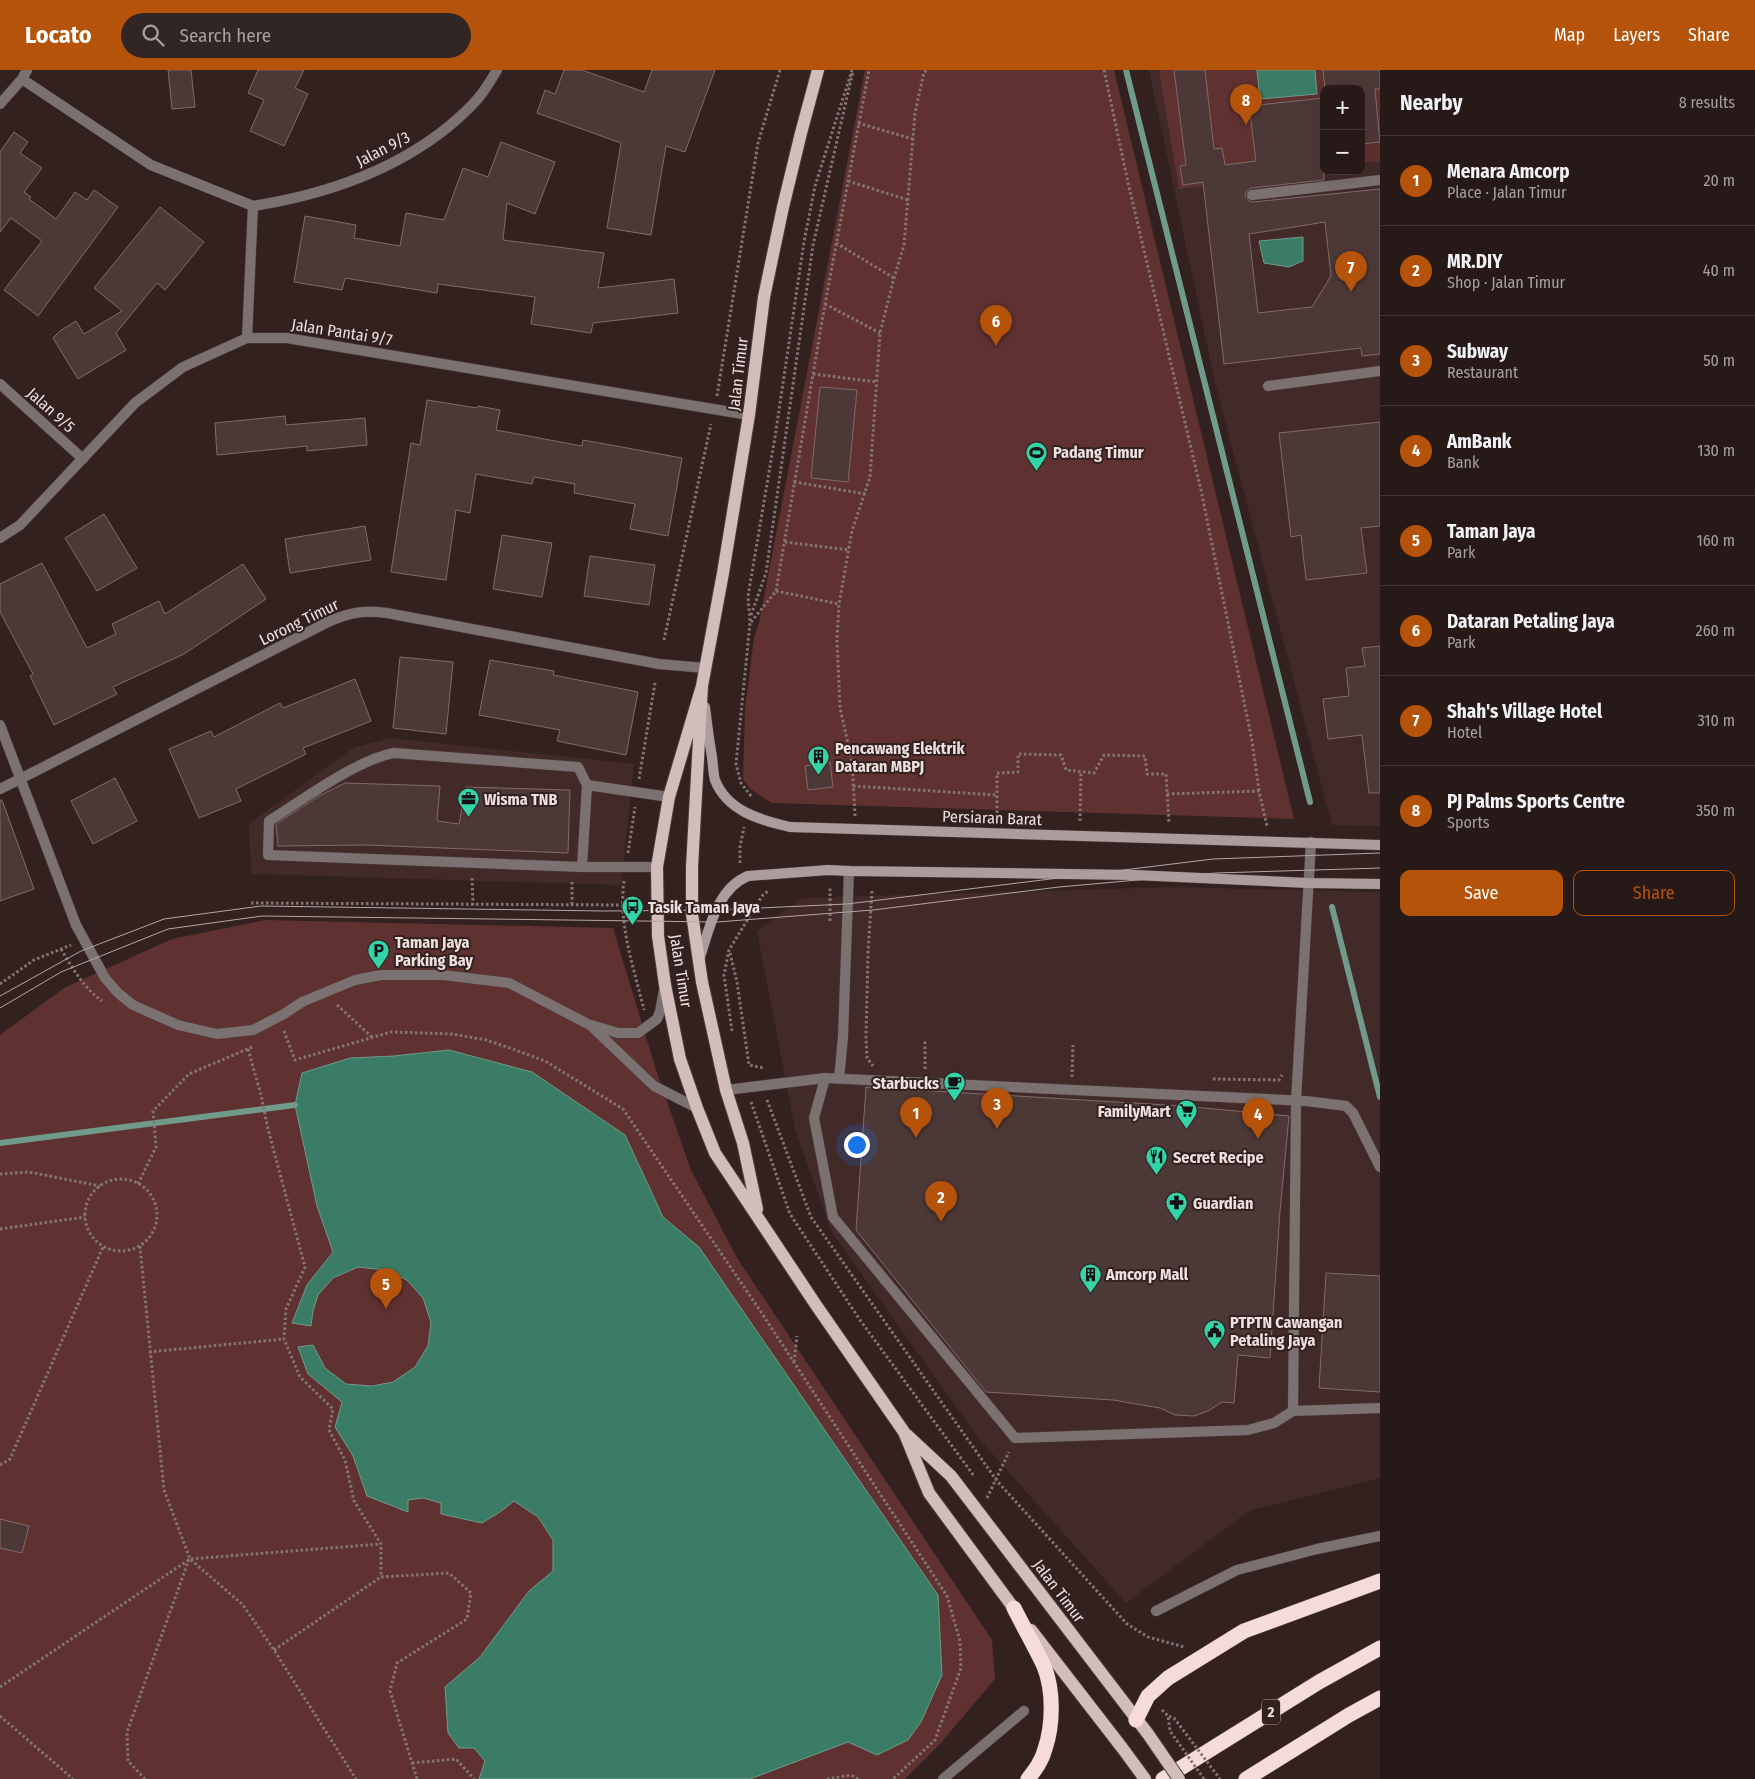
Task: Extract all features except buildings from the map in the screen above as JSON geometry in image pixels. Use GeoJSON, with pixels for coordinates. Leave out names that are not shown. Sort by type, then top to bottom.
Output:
{"type":"FeatureCollection","features":[{"type":"Feature","properties":{"kind":"highway"},"geometry":{"type":"LineString","coordinates":[[1136,1720],[1148,1696],[1168,1678],[1244,1631],[1380,1581]]}},
{"type":"Feature","properties":{"kind":"highway"},"geometry":{"type":"LineString","coordinates":[[1014,1608],[1044,1668],[1051,1706],[1050,1732],[1045,1751],[1038,1766],[1028,1779]]}},
{"type":"Feature","properties":{"kind":"highway","name":"2"},"geometry":{"type":"LineString","coordinates":[[1163,1779],[1319,1682],[1380,1648]]}},
{"type":"Feature","properties":{"kind":"highway"},"geometry":{"type":"LineString","coordinates":[[1246,1779],[1380,1698]]}},
{"type":"Feature","properties":{"kind":"main road","name":"Jalan Timur"},"geometry":{"type":"LineString","coordinates":[[759,1216],[743,1143],[726,1090],[702,982],[692,914],[692,867],[702,686],[724,573],[749,415],[764,297],[787,189],[818,70]]}},
{"type":"Feature","properties":{"kind":"main road","name":"Jalan Timur"},"geometry":{"type":"LineString","coordinates":[[702,686],[669,797],[657,867],[658,936],[665,984],[680,1059],[697,1108],[716,1153],[816,1305],[904,1432],[951,1476],[1148,1734],[1179,1779]]}},
{"type":"Feature","properties":{"kind":"main road","name":"Jalan Timur"},"geometry":{"type":"LineString","coordinates":[[904,1432],[929,1493],[1014,1608],[1124,1749],[1144,1779]]}},
{"type":"Feature","properties":{"kind":"street","name":"Jalan 9/3"},"geometry":{"type":"LineString","coordinates":[[253,206],[290,200],[366,176],[396,161],[433,139],[463,114],[483,93],[497,70]]}},
{"type":"Feature","properties":{"kind":"street"},"geometry":{"type":"LineString","coordinates":[[0,104],[24,75],[151,165],[253,206],[247,338]]}},
{"type":"Feature","properties":{"kind":"street"},"geometry":{"type":"LineString","coordinates":[[1252,195],[1380,180]]}},
{"type":"Feature","properties":{"kind":"street","name":"Jalan Pantai 9/7"},"geometry":{"type":"LineString","coordinates":[[0,538],[20,525],[135,403],[183,367],[247,338],[287,338],[749,415]]}},
{"type":"Feature","properties":{"kind":"street"},"geometry":{"type":"LineString","coordinates":[[1268,386],[1380,371]]}},
{"type":"Feature","properties":{"kind":"street","name":"Jalan 9/5"},"geometry":{"type":"LineString","coordinates":[[0,384],[83,459]]}},
{"type":"Feature","properties":{"kind":"street","name":"Lorong Timur"},"geometry":{"type":"LineString","coordinates":[[0,789],[330,621],[360,611],[387,614],[659,664],[705,668]]}},
{"type":"Feature","properties":{"kind":"street","name":"Persiaran Barat"},"geometry":{"type":"LineString","coordinates":[[702,686],[715,779],[724,796],[749,815],[790,827],[1380,845]]}},
{"type":"Feature","properties":{"kind":"street"},"geometry":{"type":"LineString","coordinates":[[0,725],[78,929],[105,978],[118,994],[134,1005],[178,1024],[217,1034],[253,1030],[302,1002],[355,980],[380,975],[443,974],[509,983],[588,1024],[618,1033],[638,1032],[656,1019],[660,1012],[665,984]]}},
{"type":"Feature","properties":{"kind":"street"},"geometry":{"type":"LineString","coordinates":[[578,867],[587,784],[578,767],[394,753],[383,755],[347,772],[269,820],[268,856],[578,867],[657,867]]}},
{"type":"Feature","properties":{"kind":"street"},"geometry":{"type":"LineString","coordinates":[[587,784],[669,797]]}},
{"type":"Feature","properties":{"kind":"street"},"geometry":{"type":"LineString","coordinates":[[1293,1412],[1296,1101],[1311,842]]}},
{"type":"Feature","properties":{"kind":"street"},"geometry":{"type":"LineString","coordinates":[[699,960],[719,904],[727,892],[740,879],[748,876],[849,871],[1134,875],[1308,883],[1380,884]]}},
{"type":"Feature","properties":{"kind":"street"},"geometry":{"type":"LineString","coordinates":[[839,1079],[843,1037],[849,871]]}},
{"type":"Feature","properties":{"kind":"street"},"geometry":{"type":"LineString","coordinates":[[588,1024],[654,1086],[697,1108]]}},
{"type":"Feature","properties":{"kind":"street"},"geometry":{"type":"LineString","coordinates":[[825,1078],[814,1118],[833,1217],[1015,1438],[1248,1430],[1274,1423],[1293,1412],[1380,1408]]}},
{"type":"Feature","properties":{"kind":"street"},"geometry":{"type":"LineString","coordinates":[[726,1090],[825,1078],[1296,1101],[1346,1106],[1353,1113],[1380,1167]]}},
{"type":"Feature","properties":{"kind":"street"},"geometry":{"type":"LineString","coordinates":[[1156,1611],[1236,1570],[1317,1549],[1380,1536]]}},
{"type":"Feature","properties":{"kind":"street"},"geometry":{"type":"LineString","coordinates":[[943,1779],[1024,1711]]}},
{"type":"Feature","properties":{"kind":"path"},"geometry":{"type":"LineString","coordinates":[[664,640],[714,409],[758,143],[780,70]]}},
{"type":"Feature","properties":{"kind":"path"},"geometry":{"type":"LineString","coordinates":[[751,615],[748,596],[775,438],[804,242],[815,186],[852,70]]}},
{"type":"Feature","properties":{"kind":"path"},"geometry":{"type":"LineString","coordinates":[[755,801],[740,783],[736,764],[750,622],[766,572],[813,245],[852,70]]}},
{"type":"Feature","properties":{"kind":"path"},"geometry":{"type":"LineString","coordinates":[[750,622],[776,591],[825,304],[869,70]]}},
{"type":"Feature","properties":{"kind":"path"},"geometry":{"type":"LineString","coordinates":[[855,829],[852,761],[840,708],[836,640],[852,531],[866,494],[870,477],[880,333],[904,245],[915,113],[924,72],[928,70]]}},
{"type":"Feature","properties":{"kind":"path"},"geometry":{"type":"LineString","coordinates":[[1104,70],[1129,187],[1201,490],[1250,731],[1259,791],[1271,841]]}},
{"type":"Feature","properties":{"kind":"path"},"geometry":{"type":"LineString","coordinates":[[858,123],[913,139]]}},
{"type":"Feature","properties":{"kind":"path"},"geometry":{"type":"LineString","coordinates":[[848,181],[908,200]]}},
{"type":"Feature","properties":{"kind":"path"},"geometry":{"type":"LineString","coordinates":[[836,243],[894,278]]}},
{"type":"Feature","properties":{"kind":"path"},"geometry":{"type":"LineString","coordinates":[[825,304],[880,333]]}},
{"type":"Feature","properties":{"kind":"path"},"geometry":{"type":"LineString","coordinates":[[813,374],[877,382]]}},
{"type":"Feature","properties":{"kind":"path"},"geometry":{"type":"LineString","coordinates":[[794,482],[866,494]]}},
{"type":"Feature","properties":{"kind":"path"},"geometry":{"type":"LineString","coordinates":[[784,542],[849,550]]}},
{"type":"Feature","properties":{"kind":"path"},"geometry":{"type":"LineString","coordinates":[[776,591],[840,604]]}},
{"type":"Feature","properties":{"kind":"path"},"geometry":{"type":"LineString","coordinates":[[997,818],[997,773],[1018,772],[1018,754],[1061,755],[1066,770],[1094,772],[1104,754],[1145,756],[1147,774],[1166,774],[1169,824]]}},
{"type":"Feature","properties":{"kind":"path"},"geometry":{"type":"LineString","coordinates":[[1080,836],[1081,772]]}},
{"type":"Feature","properties":{"kind":"path"},"geometry":{"type":"LineString","coordinates":[[853,786],[997,795]]}},
{"type":"Feature","properties":{"kind":"path"},"geometry":{"type":"LineString","coordinates":[[1167,794],[1259,791]]}},
{"type":"Feature","properties":{"kind":"path"},"geometry":{"type":"LineString","coordinates":[[740,866],[743,831]]}},
{"type":"Feature","properties":{"kind":"path"},"geometry":{"type":"LineString","coordinates":[[572,906],[572,878],[578,867]]}},
{"type":"Feature","properties":{"kind":"path"},"geometry":{"type":"LineString","coordinates":[[472,878],[473,905]]}},
{"type":"Feature","properties":{"kind":"path"},"geometry":{"type":"LineString","coordinates":[[830,886],[830,927]]}},
{"type":"Feature","properties":{"kind":"path"},"geometry":{"type":"LineString","coordinates":[[872,891],[867,985],[867,1058],[873,1066],[881,1070]]}},
{"type":"Feature","properties":{"kind":"path"},"geometry":{"type":"LineString","coordinates":[[732,1033],[724,975],[730,950],[762,896]]}},
{"type":"Feature","properties":{"kind":"path"},"geometry":{"type":"LineString","coordinates":[[251,903],[623,905]]}},
{"type":"Feature","properties":{"kind":"path"},"geometry":{"type":"LineString","coordinates":[[0,984],[34,960],[74,944],[71,937],[78,929]]}},
{"type":"Feature","properties":{"kind":"path"},"geometry":{"type":"LineString","coordinates":[[730,950],[737,982],[749,1065],[767,1068]]}},
{"type":"Feature","properties":{"kind":"path"},"geometry":{"type":"LineString","coordinates":[[336,1005],[373,1038]]}},
{"type":"Feature","properties":{"kind":"path"},"geometry":{"type":"LineString","coordinates":[[285,1031],[295,1060],[391,1032],[452,1034],[494,1043],[545,1061],[623,1109],[794,1362],[947,1596],[960,1641],[961,1668],[936,1740],[893,1779]]}},
{"type":"Feature","properties":{"kind":"path"},"geometry":{"type":"LineString","coordinates":[[916,1071],[925,1071],[925,1039]]}},
{"type":"Feature","properties":{"kind":"path"},"geometry":{"type":"LineString","coordinates":[[1072,1090],[1073,1045]]}},
{"type":"Feature","properties":{"kind":"path"},"geometry":{"type":"LineString","coordinates":[[138,1184],[156,1147],[153,1111],[189,1074],[248,1049],[304,1267],[286,1309],[284,1339],[300,1378],[333,1409],[329,1430],[345,1460],[354,1501],[381,1544],[381,1577]]}},
{"type":"Feature","properties":{"kind":"path"},"geometry":{"type":"LineString","coordinates":[[1205,1079],[1279,1080],[1286,1070]]}},
{"type":"Feature","properties":{"kind":"path"},"geometry":{"type":"LineString","coordinates":[[1063,1074],[1081,1074]]}},
{"type":"Feature","properties":{"kind":"path"},"geometry":{"type":"LineString","coordinates":[[763,1086],[768,1106],[811,1217],[996,1481],[1127,1624],[1148,1636],[1188,1648]]}},
{"type":"Feature","properties":{"kind":"path"},"geometry":{"type":"LineString","coordinates":[[746,1088],[790,1214],[860,1320],[978,1480]]}},
{"type":"Feature","properties":{"kind":"path"},"geometry":{"type":"LineString","coordinates":[[0,1174],[29,1172],[100,1186]]}},
{"type":"Feature","properties":{"kind":"path"},"geometry":{"type":"LineString","coordinates":[[112,1180],[126,1180],[138,1184],[148,1191],[154,1202],[157,1214],[155,1226],[149,1238],[140,1246],[128,1251],[116,1251],[103,1247],[94,1240],[87,1229],[84,1217],[86,1205],[92,1194],[100,1186],[112,1180]]}},
{"type":"Feature","properties":{"kind":"path"},"geometry":{"type":"LineString","coordinates":[[0,1230],[84,1217]]}},
{"type":"Feature","properties":{"kind":"path"},"geometry":{"type":"LineString","coordinates":[[140,1246],[164,1490],[190,1559],[243,1605],[356,1779]]}},
{"type":"Feature","properties":{"kind":"path"},"geometry":{"type":"LineString","coordinates":[[0,1465],[10,1459],[103,1247]]}},
{"type":"Feature","properties":{"kind":"path"},"geometry":{"type":"LineString","coordinates":[[794,1362],[798,1336]]}},
{"type":"Feature","properties":{"kind":"path"},"geometry":{"type":"LineString","coordinates":[[150,1352],[284,1339]]}},
{"type":"Feature","properties":{"kind":"path"},"geometry":{"type":"LineString","coordinates":[[977,1510],[989,1496],[1015,1438]]}},
{"type":"Feature","properties":{"kind":"path"},"geometry":{"type":"LineString","coordinates":[[984,1488],[989,1496]]}},
{"type":"Feature","properties":{"kind":"path"},"geometry":{"type":"LineString","coordinates":[[0,1687],[190,1559],[381,1544]]}},
{"type":"Feature","properties":{"kind":"path"},"geometry":{"type":"LineString","coordinates":[[145,1779],[128,1761],[127,1732],[190,1559]]}},
{"type":"Feature","properties":{"kind":"path"},"geometry":{"type":"LineString","coordinates":[[274,1650],[381,1577],[449,1573],[471,1593],[467,1619],[397,1663],[390,1691],[417,1779]]}},
{"type":"Feature","properties":{"kind":"path"},"geometry":{"type":"LineString","coordinates":[[0,1716],[73,1779]]}},
{"type":"Feature","properties":{"kind":"path"},"geometry":{"type":"LineString","coordinates":[[1204,1779],[1170,1732],[1168,1716],[1174,1718],[1220,1779]]}},
{"type":"Feature","properties":{"kind":"path"},"geometry":{"type":"LineString","coordinates":[[412,1764],[456,1760],[474,1779]]}},
{"type":"Feature","properties":{"kind":"path"},"geometry":{"type":"LineString","coordinates":[[827,1779],[851,1776],[858,1779]]}},
{"type":"Feature","properties":{"kind":"shaded area"},"geometry":{"type":"Polygon","coordinates":[[[865,70],[1114,70],[1294,819],[772,803],[750,789],[743,779],[745,709],[754,638],[759,623],[865,70]]]}},
{"type":"Feature","properties":{"kind":"shaded area"},"geometry":{"type":"Polygon","coordinates":[[[1149,70],[1380,70],[1380,826],[1332,825],[1215,383],[1149,70]]]}},
{"type":"Feature","properties":{"kind":"shaded area"},"geometry":{"type":"Polygon","coordinates":[[[1159,70],[1380,70],[1380,161],[1365,163],[1365,85],[1320,85],[1320,170],[1179,189],[1159,70]]]}},
{"type":"Feature","properties":{"kind":"shaded area"},"geometry":{"type":"Polygon","coordinates":[[[1257,70],[1315,70],[1317,94],[1260,99],[1257,70]]]}},
{"type":"Feature","properties":{"kind":"shaded area"},"geometry":{"type":"Polygon","coordinates":[[[1303,237],[1303,261],[1289,267],[1264,263],[1259,241],[1303,237]]]}},
{"type":"Feature","properties":{"kind":"shaded area"},"geometry":{"type":"Polygon","coordinates":[[[391,738],[634,764],[621,885],[251,874],[249,824],[353,748],[391,738]]]}},
{"type":"Feature","properties":{"kind":"shaded area"},"geometry":{"type":"Polygon","coordinates":[[[1173,887],[1380,892],[1380,1478],[1249,1511],[1126,1603],[979,1439],[831,1231],[795,1129],[757,931],[802,898],[1173,887]]]}},
{"type":"Feature","properties":{"kind":"shaded area"},"geometry":{"type":"Polygon","coordinates":[[[266,920],[613,928],[657,1073],[691,1170],[737,1258],[992,1640],[995,1679],[939,1745],[905,1779],[0,1779],[0,1035],[64,988],[172,939],[266,920]]]}},
{"type":"Feature","properties":{"kind":"shaded area"},"geometry":{"type":"Polygon","coordinates":[[[449,1050],[532,1072],[625,1135],[663,1217],[699,1247],[938,1595],[942,1675],[921,1722],[908,1740],[877,1755],[848,1742],[750,1779],[479,1779],[485,1761],[474,1748],[459,1748],[448,1733],[445,1687],[480,1657],[529,1591],[553,1571],[553,1540],[538,1517],[514,1501],[482,1523],[441,1514],[441,1503],[423,1498],[408,1500],[408,1512],[367,1496],[353,1456],[335,1427],[342,1402],[308,1374],[298,1347],[313,1345],[325,1368],[346,1384],[372,1386],[393,1382],[415,1367],[428,1346],[431,1322],[423,1298],[407,1280],[385,1270],[358,1267],[333,1278],[318,1295],[311,1326],[292,1323],[307,1285],[333,1252],[317,1206],[295,1105],[302,1073],[350,1058],[394,1056],[449,1050]]]}},
{"type":"Feature","properties":{"kind":"waterway"},"geometry":{"type":"LineString","coordinates":[[1126,70],[1310,802]]}},
{"type":"Feature","properties":{"kind":"waterway"},"geometry":{"type":"LineString","coordinates":[[1332,907],[1380,1097]]}},
{"type":"Feature","properties":{"kind":"waterway"},"geometry":{"type":"LineString","coordinates":[[0,1143],[295,1105]]}},
{"type":"Feature","properties":{"kind":"tram line"},"geometry":{"type":"LineString","coordinates":[[0,996],[81,951],[164,919],[261,906],[604,911],[716,910],[847,904],[1213,859],[1380,853]]}},
{"type":"Feature","properties":{"kind":"tram line"},"geometry":{"type":"LineString","coordinates":[[0,1008],[61,972],[168,929],[262,916],[717,922],[873,910],[1059,887],[1216,873],[1380,868]]}},
{"type":"Feature","properties":{"kind":"place","name":"PJ Palms Sports Centre"},"geometry":{"type":"Point","coordinates":[1246,125]}},
{"type":"Feature","properties":{"kind":"place","name":"Shah's Village Hotel"},"geometry":{"type":"Point","coordinates":[1351,292]}},
{"type":"Feature","properties":{"kind":"place","name":"Dataran Petaling Jaya"},"geometry":{"type":"Point","coordinates":[996,346]}},
{"type":"Feature","properties":{"kind":"place","name":"Padang Timur"},"geometry":{"type":"Point","coordinates":[1037,471]}},
{"type":"Feature","properties":{"kind":"place","name":"Pencawang Elektrik Dataran MBPJ"},"geometry":{"type":"Point","coordinates":[819,776]}},
{"type":"Feature","properties":{"kind":"place","name":"Wisma TNB"},"geometry":{"type":"Point","coordinates":[468,818]}},
{"type":"Feature","properties":{"kind":"place","name":"Tasik Taman Jaya"},"geometry":{"type":"Point","coordinates":[632,926]}},
{"type":"Feature","properties":{"kind":"place","name":"Taman Jaya Parking Bay"},"geometry":{"type":"Point","coordinates":[379,970]}},
{"type":"Feature","properties":{"kind":"place","name":"Starbucks"},"geometry":{"type":"Point","coordinates":[955,1102]}},
{"type":"Feature","properties":{"kind":"place","name":"Subway"},"geometry":{"type":"Point","coordinates":[997,1129]}},
{"type":"Feature","properties":{"kind":"place","name":"FamilyMart"},"geometry":{"type":"Point","coordinates":[1187,1130]}},
{"type":"Feature","properties":{"kind":"place","name":"Menara Amcorp"},"geometry":{"type":"Point","coordinates":[916,1138]}},
{"type":"Feature","properties":{"kind":"place","name":"AmBank"},"geometry":{"type":"Point","coordinates":[1258,1139]}},
{"type":"Feature","properties":{"kind":"place","name":"Secret Recipe"},"geometry":{"type":"Point","coordinates":[1157,1176]}},
{"type":"Feature","properties":{"kind":"place","name":"MR.DIY"},"geometry":{"type":"Point","coordinates":[941,1222]}},
{"type":"Feature","properties":{"kind":"place","name":"Guardian"},"geometry":{"type":"Point","coordinates":[1177,1222]}},
{"type":"Feature","properties":{"kind":"place","name":"Amcorp Mall"},"geometry":{"type":"Point","coordinates":[1090,1293]}},
{"type":"Feature","properties":{"kind":"place","name":"Taman Jaya"},"geometry":{"type":"Point","coordinates":[386,1309]}},
{"type":"Feature","properties":{"kind":"place","name":"PTPTN Cawangan Petaling Jaya"},"geometry":{"type":"Point","coordinates":[1214,1350]}}]}
